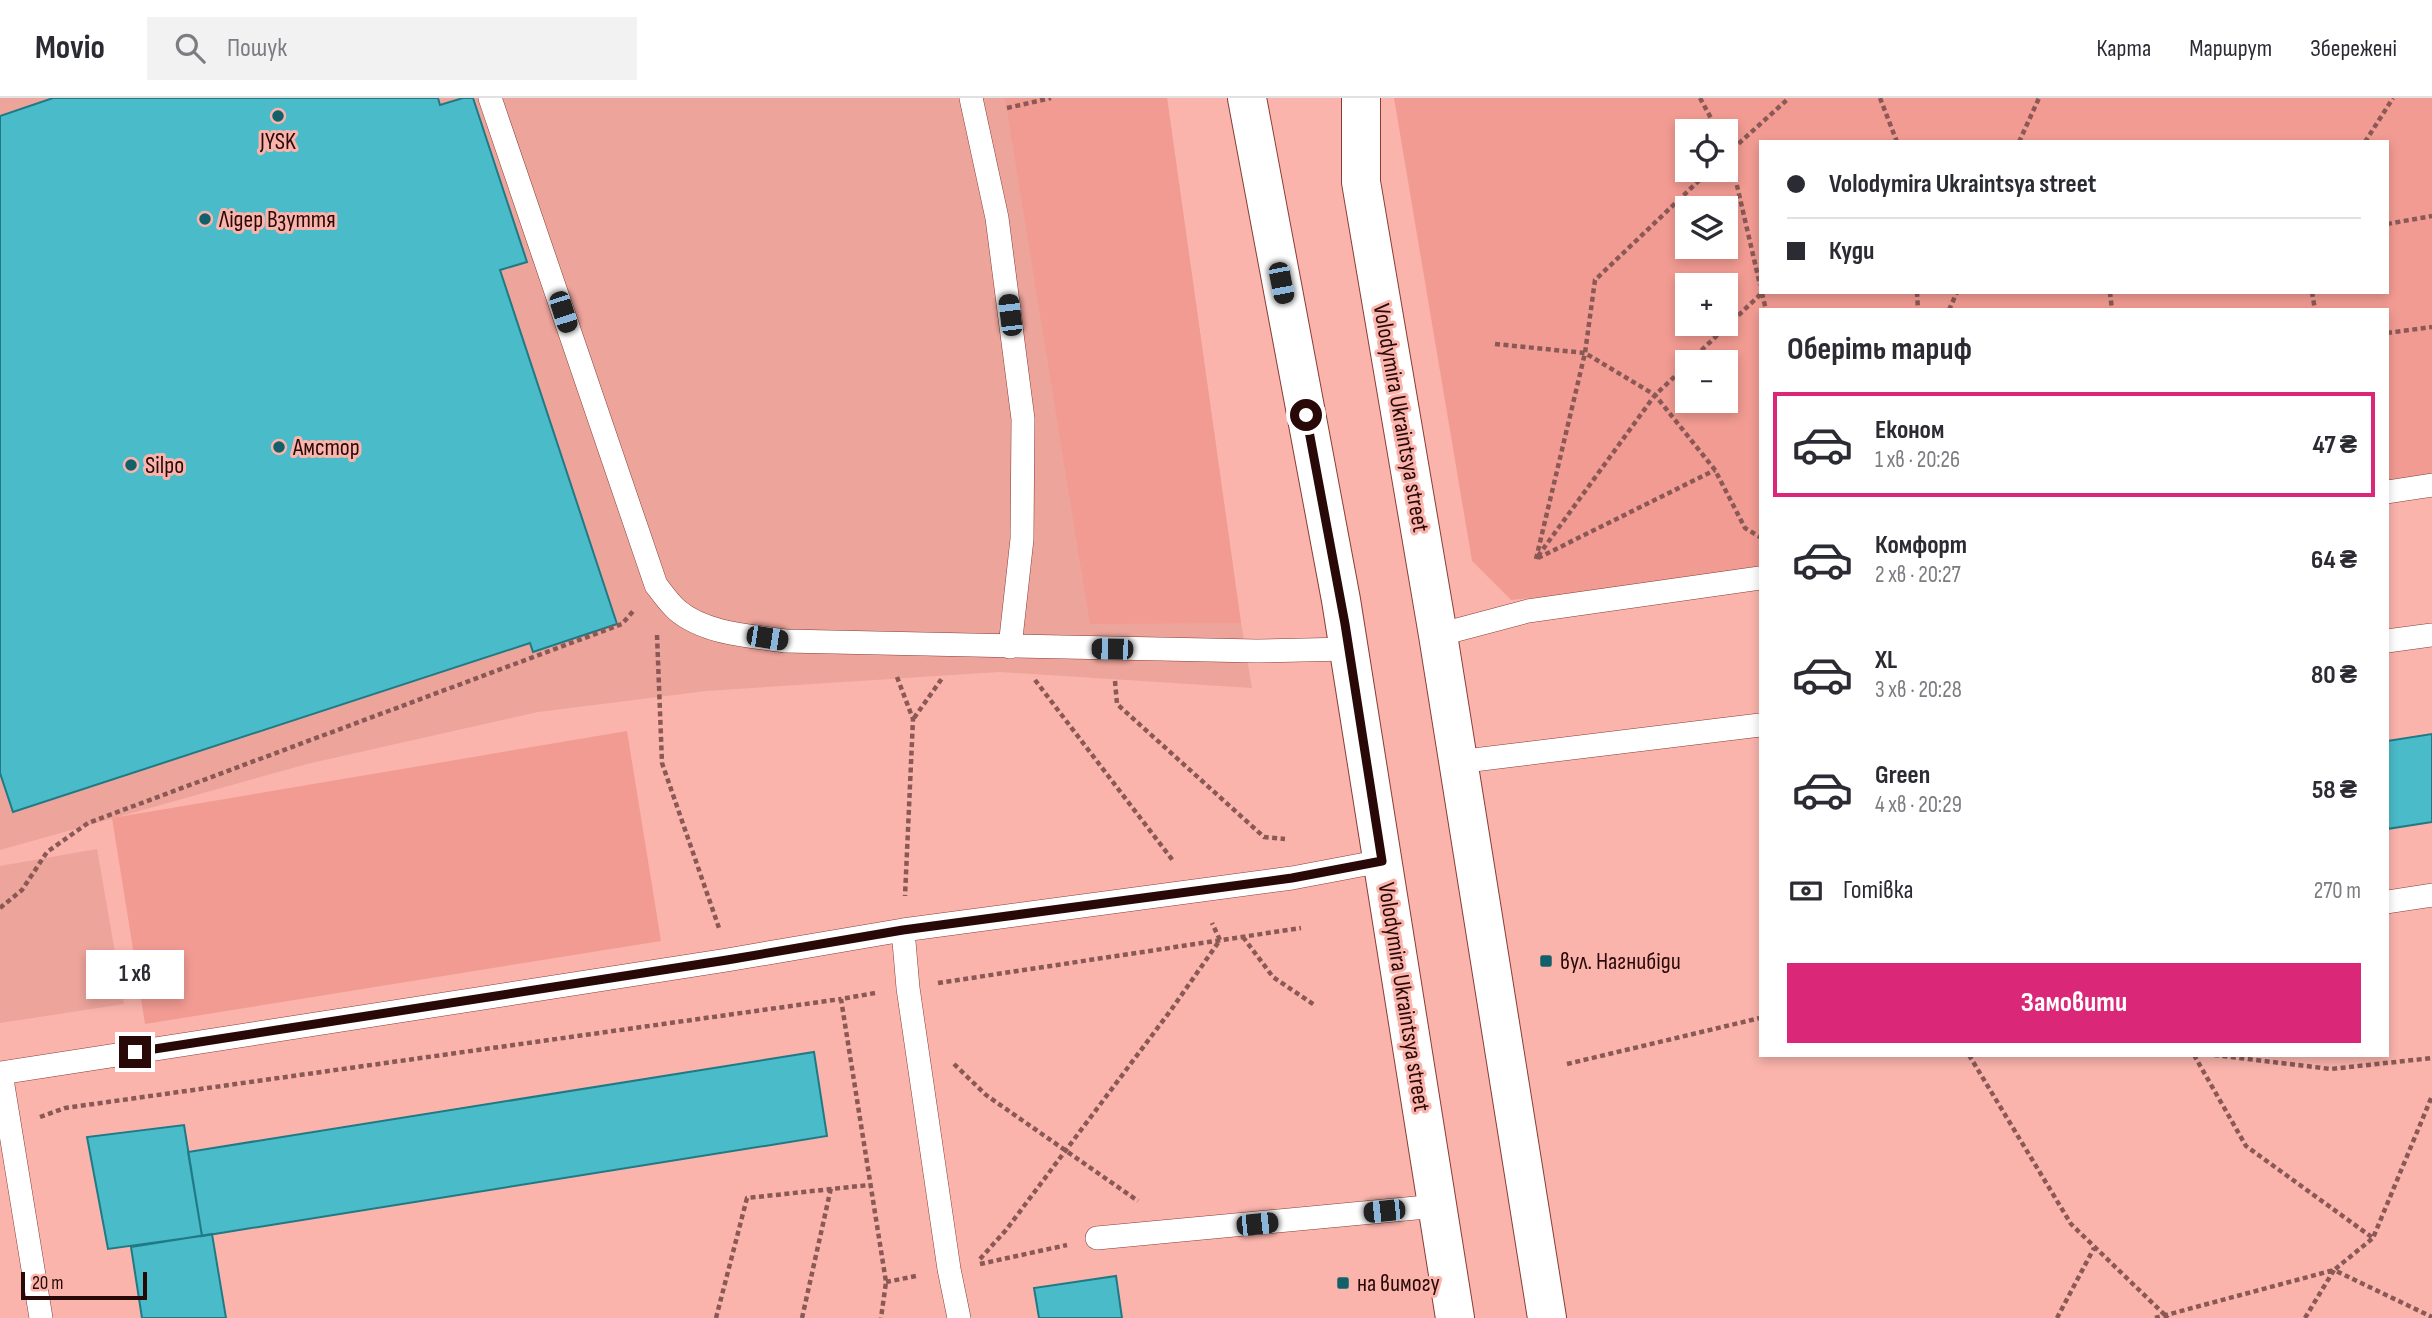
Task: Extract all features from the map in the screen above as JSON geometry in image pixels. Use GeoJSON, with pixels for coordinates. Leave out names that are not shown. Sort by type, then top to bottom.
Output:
{"type":"FeatureCollection","features":[{"type":"Feature","properties":{"kind":"street","name":"Volodymira Ukraintsya street"},"geometry":{"type":"LineString","coordinates":[[1247,98],[1349,649],[1455,1318]]}},
{"type":"Feature","properties":{"kind":"street","name":"Volodymira Ukraintsya street"},"geometry":{"type":"LineString","coordinates":[[1361,98],[1361,182],[1438,635],[1547,1318]]}},
{"type":"Feature","properties":{"kind":"lane"},"geometry":{"type":"LineString","coordinates":[[490,98],[656,585],[678,611],[698,623],[729,632],[786,641],[1112,649],[1349,649]]}},
{"type":"Feature","properties":{"kind":"lane"},"geometry":{"type":"LineString","coordinates":[[973,107],[998,218],[1023,419],[1022,539],[1010,647]]}},
{"type":"Feature","properties":{"kind":"lane"},"geometry":{"type":"LineString","coordinates":[[2389,492],[2432,485]]}},
{"type":"Feature","properties":{"kind":"lane"},"geometry":{"type":"LineString","coordinates":[[1438,635],[1528,611],[1759,579]]}},
{"type":"Feature","properties":{"kind":"lane"},"geometry":{"type":"LineString","coordinates":[[2389,641],[2432,635]]}},
{"type":"Feature","properties":{"kind":"lane"},"geometry":{"type":"LineString","coordinates":[[1457,762],[1759,725]]}},
{"type":"Feature","properties":{"kind":"lane"},"geometry":{"type":"LineString","coordinates":[[41,1318],[1,1073],[903,930],[1292,878],[1382,861]]}},
{"type":"Feature","properties":{"kind":"lane"},"geometry":{"type":"LineString","coordinates":[[2389,902],[2432,895]]}},
{"type":"Feature","properties":{"kind":"lane"},"geometry":{"type":"LineString","coordinates":[[903,930],[908,988],[959,1318]]}},
{"type":"Feature","properties":{"kind":"lane"},"geometry":{"type":"LineString","coordinates":[[1097,1238],[1437,1206]]}},
{"type":"Feature","properties":{"kind":"path"},"geometry":{"type":"LineString","coordinates":[[973,107],[1051,98]]}},
{"type":"Feature","properties":{"kind":"path"},"geometry":{"type":"LineString","coordinates":[[1700,98],[1711,119]]}},
{"type":"Feature","properties":{"kind":"path"},"geometry":{"type":"LineString","coordinates":[[1738,143],[1789,98]]}},
{"type":"Feature","properties":{"kind":"path"},"geometry":{"type":"LineString","coordinates":[[1880,98],[1896,140]]}},
{"type":"Feature","properties":{"kind":"path"},"geometry":{"type":"LineString","coordinates":[[2020,140],[2039,98]]}},
{"type":"Feature","properties":{"kind":"path"},"geometry":{"type":"LineString","coordinates":[[2366,140],[2393,98]]}},
{"type":"Feature","properties":{"kind":"path"},"geometry":{"type":"LineString","coordinates":[[1535,559],[1584,352],[1595,280],[1697,182]]}},
{"type":"Feature","properties":{"kind":"path"},"geometry":{"type":"LineString","coordinates":[[1734,182],[1759,281]]}},
{"type":"Feature","properties":{"kind":"path"},"geometry":{"type":"LineString","coordinates":[[2389,224],[2432,216]]}},
{"type":"Feature","properties":{"kind":"path"},"geometry":{"type":"LineString","coordinates":[[1702,350],[1761,294]]}},
{"type":"Feature","properties":{"kind":"path"},"geometry":{"type":"LineString","coordinates":[[2389,333],[2432,327]]}},
{"type":"Feature","properties":{"kind":"path"},"geometry":{"type":"LineString","coordinates":[[1495,344],[1584,352],[1655,395],[1716,470],[1745,528],[1759,536]]}},
{"type":"Feature","properties":{"kind":"path"},"geometry":{"type":"LineString","coordinates":[[1535,559],[1655,395],[1675,376]]}},
{"type":"Feature","properties":{"kind":"path"},"geometry":{"type":"LineString","coordinates":[[1535,559],[1716,470]]}},
{"type":"Feature","properties":{"kind":"path"},"geometry":{"type":"LineString","coordinates":[[0,908],[22,890],[47,852],[88,823],[622,624],[656,585]]}},
{"type":"Feature","properties":{"kind":"path"},"geometry":{"type":"LineString","coordinates":[[656,585],[662,763],[713,906],[727,960]]}},
{"type":"Feature","properties":{"kind":"path"},"geometry":{"type":"LineString","coordinates":[[885,644],[913,719],[903,930]]}},
{"type":"Feature","properties":{"kind":"path"},"geometry":{"type":"LineString","coordinates":[[913,719],[965,645]]}},
{"type":"Feature","properties":{"kind":"path"},"geometry":{"type":"LineString","coordinates":[[1010,647],[1196,891],[1220,940]]}},
{"type":"Feature","properties":{"kind":"path"},"geometry":{"type":"LineString","coordinates":[[1112,649],[1117,704],[1264,837],[1285,839]]}},
{"type":"Feature","properties":{"kind":"path"},"geometry":{"type":"LineString","coordinates":[[38,1127],[40,1117],[65,1108],[841,999],[1301,928]]}},
{"type":"Feature","properties":{"kind":"path"},"geometry":{"type":"LineString","coordinates":[[1243,937],[1273,977],[1316,1006]]}},
{"type":"Feature","properties":{"kind":"path"},"geometry":{"type":"LineString","coordinates":[[1097,1238],[975,1265],[1006,1230],[1171,1010],[1220,940]]}},
{"type":"Feature","properties":{"kind":"path"},"geometry":{"type":"LineString","coordinates":[[841,999],[886,1282],[881,1318]]}},
{"type":"Feature","properties":{"kind":"path"},"geometry":{"type":"LineString","coordinates":[[1567,1063],[1759,1018]]}},
{"type":"Feature","properties":{"kind":"path"},"geometry":{"type":"LineString","coordinates":[[914,1024],[986,1095],[1182,1231]]}},
{"type":"Feature","properties":{"kind":"path"},"geometry":{"type":"LineString","coordinates":[[1970,1057],[2071,1224],[2166,1316]]}},
{"type":"Feature","properties":{"kind":"path"},"geometry":{"type":"LineString","coordinates":[[2195,1057],[2246,1146],[2373,1238]]}},
{"type":"Feature","properties":{"kind":"path"},"geometry":{"type":"LineString","coordinates":[[2231,1057],[2331,1069],[2432,1058]]}},
{"type":"Feature","properties":{"kind":"path"},"geometry":{"type":"LineString","coordinates":[[2305,1318],[2334,1270],[2373,1238],[2432,1096]]}},
{"type":"Feature","properties":{"kind":"path"},"geometry":{"type":"LineString","coordinates":[[716,1318],[747,1198],[869,1185]]}},
{"type":"Feature","properties":{"kind":"path"},"geometry":{"type":"LineString","coordinates":[[802,1318],[831,1188]]}},
{"type":"Feature","properties":{"kind":"path"},"geometry":{"type":"LineString","coordinates":[[2057,1318],[2095,1248]]}},
{"type":"Feature","properties":{"kind":"path"},"geometry":{"type":"LineString","coordinates":[[886,1282],[950,1269]]}},
{"type":"Feature","properties":{"kind":"path"},"geometry":{"type":"LineString","coordinates":[[2155,1318],[2334,1270],[2432,1317]]}},
{"type":"Feature","properties":{"kind":"shaded area"},"geometry":{"type":"Polygon","coordinates":[[[0,98],[1167,98],[1252,688],[999,672],[706,691],[538,712],[307,764],[0,850],[0,98]]]}},
{"type":"Feature","properties":{"kind":"shaded area"},"geometry":{"type":"Polygon","coordinates":[[[1005,98],[1167,98],[1241,623],[1090,624],[1005,98]]]}},
{"type":"Feature","properties":{"kind":"shaded area"},"geometry":{"type":"Polygon","coordinates":[[[1394,98],[2432,98],[2432,474],[2389,481],[2389,308],[1759,308],[1759,576],[1511,600],[1472,561],[1394,98]]]}},
{"type":"Feature","properties":{"kind":"shaded area"},"geometry":{"type":"Polygon","coordinates":[[[627,731],[661,941],[145,1024],[112,818],[627,731]]]}},
{"type":"Feature","properties":{"kind":"shaded area"},"geometry":{"type":"Polygon","coordinates":[[[97,849],[124,1004],[0,1023],[0,866],[97,849]]]}},
{"type":"Feature","properties":{"kind":"building","name":"Амстор"},"geometry":{"type":"Polygon","coordinates":[[[53,98],[438,98],[440,105],[473,98],[527,262],[500,270],[617,624],[533,652],[530,643],[13,812],[0,773],[0,116],[53,98]]]}},
{"type":"Feature","properties":{"kind":"building"},"geometry":{"type":"Polygon","coordinates":[[[2432,734],[2432,822],[2389,829],[2389,741],[2432,734]]]}},
{"type":"Feature","properties":{"kind":"building"},"geometry":{"type":"Polygon","coordinates":[[[814,1052],[827,1136],[202,1236],[188,1152],[814,1052]]]}},
{"type":"Feature","properties":{"kind":"building"},"geometry":{"type":"Polygon","coordinates":[[[184,1125],[202,1236],[108,1249],[87,1137],[184,1125]]]}},
{"type":"Feature","properties":{"kind":"building"},"geometry":{"type":"Polygon","coordinates":[[[212,1234],[226,1318],[142,1318],[131,1247],[212,1234]]]}},
{"type":"Feature","properties":{"kind":"building"},"geometry":{"type":"Polygon","coordinates":[[[1116,1276],[1122,1318],[1039,1318],[1034,1288],[1116,1276]]]}},
{"type":"Feature","properties":{"kind":"place","name":"JYSK"},"geometry":{"type":"Point","coordinates":[278,116]}},
{"type":"Feature","properties":{"kind":"place","name":"Лідер Взуття"},"geometry":{"type":"Point","coordinates":[205,219]}},
{"type":"Feature","properties":{"kind":"place","name":"Амстор"},"geometry":{"type":"Point","coordinates":[279,447]}},
{"type":"Feature","properties":{"kind":"place","name":"Silpo"},"geometry":{"type":"Point","coordinates":[131,465]}},
{"type":"Feature","properties":{"kind":"place","name":"вул. Нагнибіди"},"geometry":{"type":"Point","coordinates":[1546,961]}},
{"type":"Feature","properties":{"kind":"place","name":"на вимогу"},"geometry":{"type":"Point","coordinates":[1343,1283]}},
{"type":"Feature","properties":{"kind":"route"},"geometry":{"type":"LineString","coordinates":[[135,1052],[903,930],[1292,878],[1382,861],[1345,624],[1306,415]]}}]}
